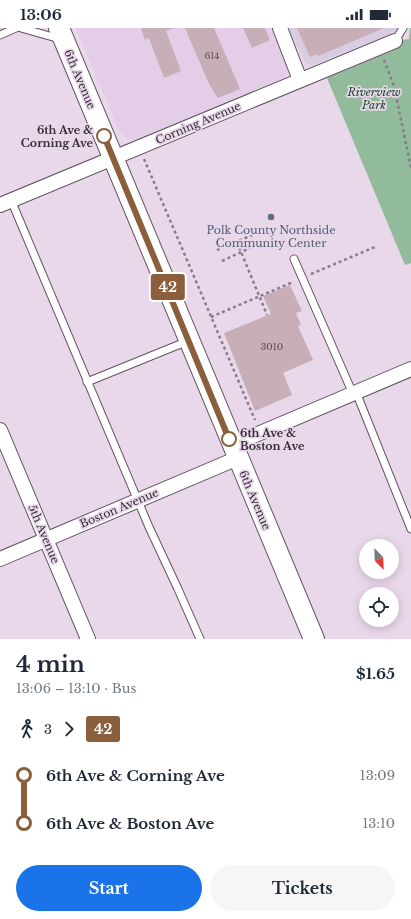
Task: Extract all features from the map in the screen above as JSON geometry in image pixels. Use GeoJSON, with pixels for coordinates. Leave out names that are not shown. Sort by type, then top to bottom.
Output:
{"type":"FeatureCollection","features":[{"type":"Feature","properties":{"kind":"main road","name":"6th Avenue"},"geometry":{"type":"LineString","coordinates":[[62,34],[314,639]]}},
{"type":"Feature","properties":{"kind":"street"},"geometry":{"type":"LineString","coordinates":[[280,28],[300,80]]}},
{"type":"Feature","properties":{"kind":"street","name":"Corning Avenue"},"geometry":{"type":"LineString","coordinates":[[6,202],[395,41]]}},
{"type":"Feature","properties":{"kind":"street","name":"Boston Avenue"},"geometry":{"type":"LineString","coordinates":[[0,559],[138,500],[355,393],[411,369]]}},
{"type":"Feature","properties":{"kind":"street","name":"5th Avenue"},"geometry":{"type":"LineString","coordinates":[[0,430],[88,639]]}},
{"type":"Feature","properties":{"kind":"lane"},"geometry":{"type":"LineString","coordinates":[[0,35],[16,28]]}},
{"type":"Feature","properties":{"kind":"lane"},"geometry":{"type":"LineString","coordinates":[[21,28],[62,34]]}},
{"type":"Feature","properties":{"kind":"lane"},"geometry":{"type":"LineString","coordinates":[[395,41],[403,28]]}},
{"type":"Feature","properties":{"kind":"lane"},"geometry":{"type":"LineString","coordinates":[[6,202],[200,639]]}},
{"type":"Feature","properties":{"kind":"lane"},"geometry":{"type":"LineString","coordinates":[[294,259],[355,393],[411,529]]}},
{"type":"Feature","properties":{"kind":"lane"},"geometry":{"type":"LineString","coordinates":[[87,382],[190,340]]}},
{"type":"Feature","properties":{"kind":"path"},"geometry":{"type":"LineString","coordinates":[[383,59],[394,86],[411,168]]}},
{"type":"Feature","properties":{"kind":"path"},"geometry":{"type":"LineString","coordinates":[[144,160],[255,420]]}},
{"type":"Feature","properties":{"kind":"path"},"geometry":{"type":"LineString","coordinates":[[217,250],[257,233]]}},
{"type":"Feature","properties":{"kind":"path"},"geometry":{"type":"LineString","coordinates":[[237,242],[267,315]]}},
{"type":"Feature","properties":{"kind":"path"},"geometry":{"type":"LineString","coordinates":[[222,261],[261,243]]}},
{"type":"Feature","properties":{"kind":"shaded area"},"geometry":{"type":"Polygon","coordinates":[[[76,28],[273,28],[288,72],[283,79],[134,140],[127,139],[119,131],[76,28]]]}},
{"type":"Feature","properties":{"kind":"shaded area"},"geometry":{"type":"Polygon","coordinates":[[[288,28],[404,28],[313,65],[306,64],[288,28]]]}},
{"type":"Feature","properties":{"kind":"green space","name":"Riverview Park"},"geometry":{"type":"Polygon","coordinates":[[[410,28],[411,263],[405,265],[327,78],[397,49],[395,41],[409,39],[410,28]]]}},
{"type":"Feature","properties":{"kind":"building"},"geometry":{"type":"Polygon","coordinates":[[[141,28],[174,28],[166,31],[181,71],[164,78],[149,38],[145,40],[141,28]]]}},
{"type":"Feature","properties":{"kind":"building"},"geometry":{"type":"Polygon","coordinates":[[[185,28],[214,28],[240,89],[218,98],[209,84],[185,28]]]}},
{"type":"Feature","properties":{"kind":"building"},"geometry":{"type":"Polygon","coordinates":[[[243,28],[265,28],[270,40],[252,48],[243,28]]]}},
{"type":"Feature","properties":{"kind":"building"},"geometry":{"type":"Polygon","coordinates":[[[297,28],[384,28],[318,56],[317,54],[310,57],[297,28]]]}},
{"type":"Feature","properties":{"kind":"building"},"geometry":{"type":"Polygon","coordinates":[[[290,285],[302,311],[296,313],[301,325],[298,326],[313,360],[283,373],[292,395],[255,411],[224,333],[271,314],[263,296],[290,285]]]}},
{"type":"Feature","properties":{"kind":"bus line","name":"42"},"geometry":{"type":"LineString","coordinates":[[104,136],[190,340],[229,439]]}},
{"type":"Feature","properties":{"kind":"place","name":"6th Ave & Corning Ave"},"geometry":{"type":"Point","coordinates":[104,136]}},
{"type":"Feature","properties":{"kind":"place","name":"Polk County Northside Community Center"},"geometry":{"type":"Point","coordinates":[271,217]}},
{"type":"Feature","properties":{"kind":"place","name":"6th Ave & Boston Ave"},"geometry":{"type":"Point","coordinates":[229,439]}}]}
